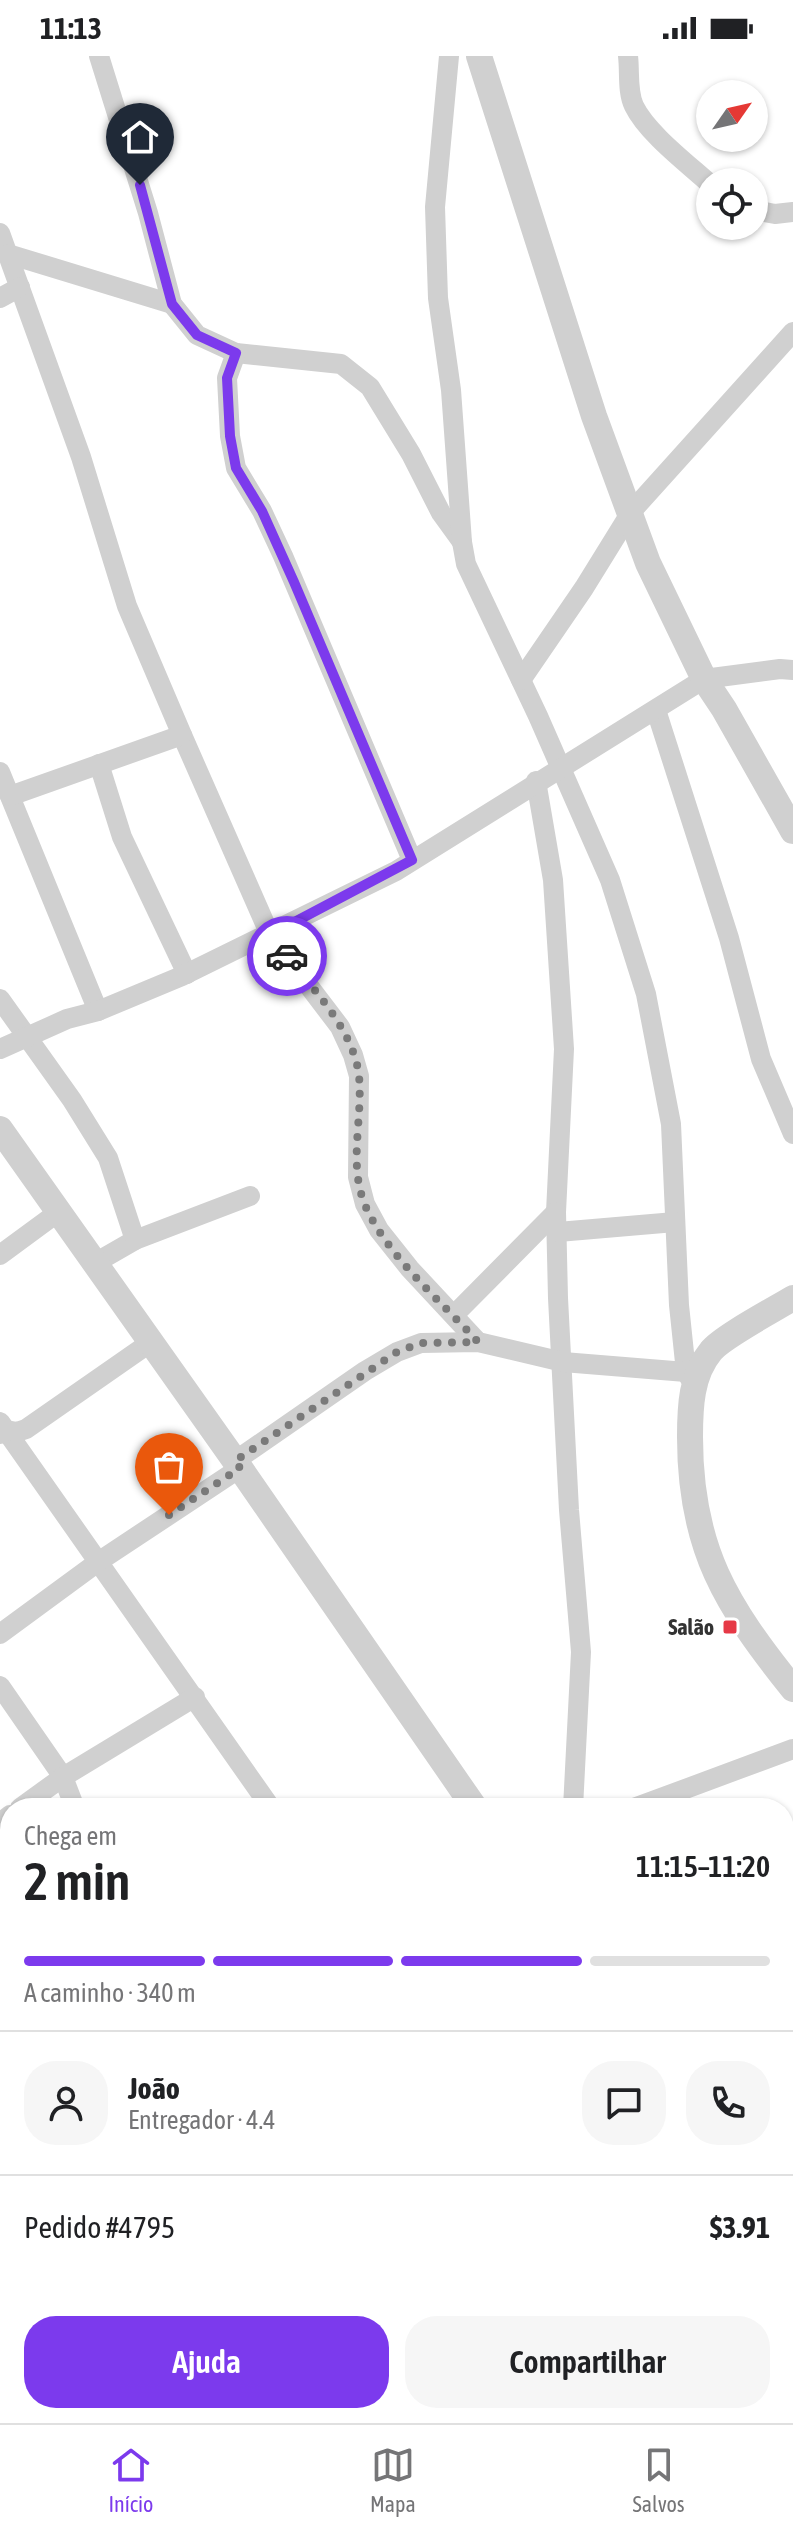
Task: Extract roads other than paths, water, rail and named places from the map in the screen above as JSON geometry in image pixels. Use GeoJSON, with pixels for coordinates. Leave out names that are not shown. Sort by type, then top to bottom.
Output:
{"type":"FeatureCollection","features":[{"type":"Feature","properties":{"kind":"street"},"geometry":{"type":"LineString","coordinates":[[99,56],[148,213],[172,304],[197,335],[236,353],[341,364],[370,387],[411,454],[441,513],[462,542]]}},
{"type":"Feature","properties":{"kind":"street"},"geometry":{"type":"LineString","coordinates":[[449,56],[435,207],[438,298],[451,390],[466,564],[610,880],[646,994],[671,1124],[679,1305],[690,1378],[690,1469],[701,1539],[720,1586],[751,1637],[793,1689]]}},
{"type":"Feature","properties":{"kind":"street"},"geometry":{"type":"LineString","coordinates":[[479,56],[594,416],[648,563],[704,679],[793,831]]}},
{"type":"Feature","properties":{"kind":"street"},"geometry":{"type":"LineString","coordinates":[[628,56],[630,93],[635,108],[648,125],[696,171]]}},
{"type":"Feature","properties":{"kind":"street"},"geometry":{"type":"LineString","coordinates":[[768,213],[793,212]]}},
{"type":"Feature","properties":{"kind":"street"},"geometry":{"type":"LineString","coordinates":[[0,233],[81,457],[127,606],[182,735],[270,935],[340,1027],[353,1055],[359,1076],[358,1177],[365,1204],[379,1230],[410,1269],[478,1342]]}},
{"type":"Feature","properties":{"kind":"street"},"geometry":{"type":"LineString","coordinates":[[8,254],[172,304]]}},
{"type":"Feature","properties":{"kind":"street"},"geometry":{"type":"LineString","coordinates":[[0,298],[20,287]]}},
{"type":"Feature","properties":{"kind":"street"},"geometry":{"type":"LineString","coordinates":[[521,680],[631,512],[793,332]]}},
{"type":"Feature","properties":{"kind":"street"},"geometry":{"type":"LineString","coordinates":[[236,353],[227,378],[230,436],[236,468],[262,511],[294,582],[412,860]]}},
{"type":"Feature","properties":{"kind":"street"},"geometry":{"type":"LineString","coordinates":[[0,1049],[67,1019],[98,1011],[187,974],[270,935],[412,860],[704,679],[793,670]]}},
{"type":"Feature","properties":{"kind":"street"},"geometry":{"type":"LineString","coordinates":[[656,710],[729,938],[761,1059],[793,1134]]}},
{"type":"Feature","properties":{"kind":"street"},"geometry":{"type":"LineString","coordinates":[[10,796],[182,735]]}},
{"type":"Feature","properties":{"kind":"street"},"geometry":{"type":"LineString","coordinates":[[99,764],[122,837],[187,974]]}},
{"type":"Feature","properties":{"kind":"street"},"geometry":{"type":"LineString","coordinates":[[0,772],[98,1011]]}},
{"type":"Feature","properties":{"kind":"street"},"geometry":{"type":"LineString","coordinates":[[536,781],[553,880],[564,1049],[557,1222],[558,1298],[569,1510],[581,1652],[574,1798]]}},
{"type":"Feature","properties":{"kind":"street"},"geometry":{"type":"LineString","coordinates":[[0,999],[72,1100],[108,1158],[135,1240]]}},
{"type":"Feature","properties":{"kind":"street"},"geometry":{"type":"LineString","coordinates":[[0,1129],[238,1464],[468,1798]]}},
{"type":"Feature","properties":{"kind":"street"},"geometry":{"type":"LineString","coordinates":[[95,1263],[135,1240],[250,1196]]}},
{"type":"Feature","properties":{"kind":"street"},"geometry":{"type":"LineString","coordinates":[[0,1255],[57,1213]]}},
{"type":"Feature","properties":{"kind":"street"},"geometry":{"type":"LineString","coordinates":[[454,1315],[557,1222],[675,1222]]}},
{"type":"Feature","properties":{"kind":"street"},"geometry":{"type":"LineString","coordinates":[[690,1378],[713,1348],[793,1298]]}},
{"type":"Feature","properties":{"kind":"street"},"geometry":{"type":"LineString","coordinates":[[2,1429],[17,1432],[26,1429],[151,1342]]}},
{"type":"Feature","properties":{"kind":"street"},"geometry":{"type":"LineString","coordinates":[[0,1634],[397,1352],[421,1343],[478,1342],[563,1362],[690,1378]]}},
{"type":"Feature","properties":{"kind":"street"},"geometry":{"type":"LineString","coordinates":[[2,1429],[264,1798]]}},
{"type":"Feature","properties":{"kind":"street"},"geometry":{"type":"LineString","coordinates":[[0,1686],[63,1777],[71,1798]]}},
{"type":"Feature","properties":{"kind":"street"},"geometry":{"type":"LineString","coordinates":[[34,1798],[195,1697]]}},
{"type":"Feature","properties":{"kind":"street"},"geometry":{"type":"LineString","coordinates":[[661,1798],[793,1749]]}},
{"type":"Feature","properties":{"kind":"place","name":"Salão"},"geometry":{"type":"Point","coordinates":[730,1627]}}]}
